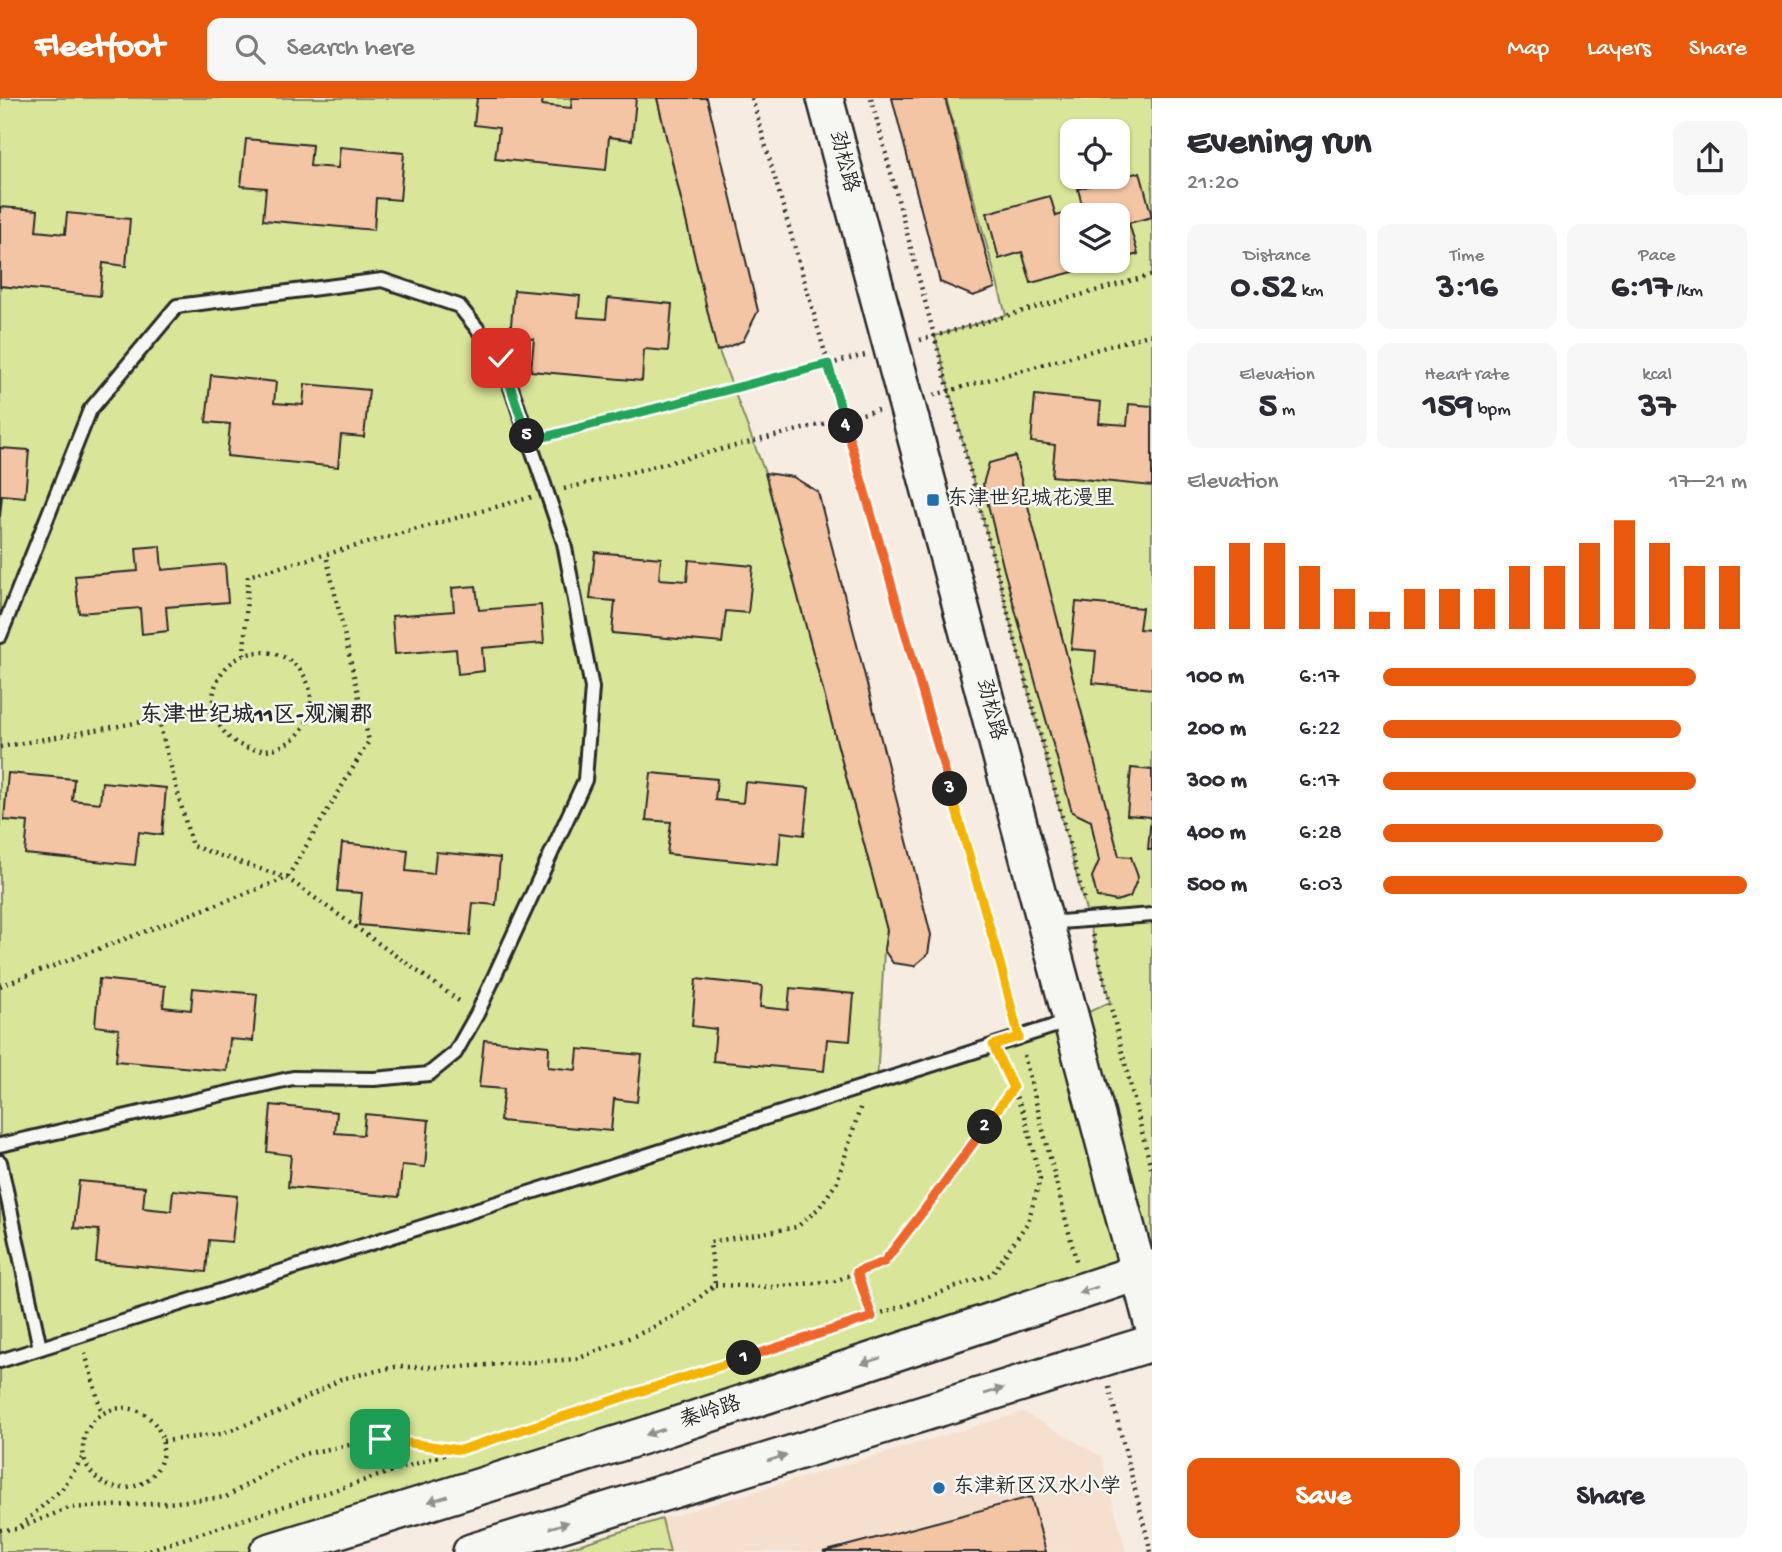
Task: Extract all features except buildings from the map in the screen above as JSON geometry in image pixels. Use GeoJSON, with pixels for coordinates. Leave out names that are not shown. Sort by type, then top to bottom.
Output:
{"type":"FeatureCollection","features":[{"type":"Feature","properties":{"kind":"street","name":"劲松路"},"geometry":{"type":"LineString","coordinates":[[825,98],[1072,1020],[1146,1270],[1152,1322]]}},
{"type":"Feature","properties":{"kind":"street","name":"秦岭路"},"geometry":{"type":"LineString","coordinates":[[268,1552],[646,1435],[1146,1270]]}},
{"type":"Feature","properties":{"kind":"street"},"geometry":{"type":"LineString","coordinates":[[471,1552],[1152,1343]]}},
{"type":"Feature","properties":{"kind":"lane"},"geometry":{"type":"LineString","coordinates":[[0,636],[90,410],[177,306],[382,281],[459,306],[501,358],[564,543],[592,688],[586,780],[477,1014],[455,1053],[429,1074],[373,1079],[293,1078],[0,1145]]}},
{"type":"Feature","properties":{"kind":"lane"},"geometry":{"type":"LineString","coordinates":[[1046,923],[1152,915]]}},
{"type":"Feature","properties":{"kind":"lane"},"geometry":{"type":"LineString","coordinates":[[0,1361],[1072,1020]]}},
{"type":"Feature","properties":{"kind":"lane"},"geometry":{"type":"LineString","coordinates":[[0,1162],[40,1348]]}},
{"type":"Feature","properties":{"kind":"path"},"geometry":{"type":"LineString","coordinates":[[752,98],[1001,967],[1084,1291]]}},
{"type":"Feature","properties":{"kind":"path"},"geometry":{"type":"LineString","coordinates":[[872,98],[1089,920],[1152,1172]]}},
{"type":"Feature","properties":{"kind":"path"},"geometry":{"type":"LineString","coordinates":[[529,441],[892,348],[1152,275]]}},
{"type":"Feature","properties":{"kind":"path"},"geometry":{"type":"LineString","coordinates":[[906,403],[1152,334]]}},
{"type":"Feature","properties":{"kind":"path"},"geometry":{"type":"LineString","coordinates":[[0,986],[287,878],[369,741],[326,555]]}},
{"type":"Feature","properties":{"kind":"path"},"geometry":{"type":"LineString","coordinates":[[260,652],[276,654],[291,661],[302,672],[310,686],[312,702],[309,718],[301,732],[274,748],[258,750],[242,746],[219,724],[214,709],[214,693],[219,678],[226,668],[244,655],[260,652]]}},
{"type":"Feature","properties":{"kind":"path"},"geometry":{"type":"LineString","coordinates":[[0,747],[214,709]]}},
{"type":"Feature","properties":{"kind":"path"},"geometry":{"type":"LineString","coordinates":[[158,719],[192,846],[287,878],[477,1014]]}},
{"type":"Feature","properties":{"kind":"path"},"geometry":{"type":"LineString","coordinates":[[143,1552],[872,1317],[992,1274],[1028,1222],[1040,1179],[1025,1116],[993,1045]]}},
{"type":"Feature","properties":{"kind":"path"},"geometry":{"type":"LineString","coordinates":[[715,1285],[709,1242],[797,1227],[819,1208],[837,1182],[867,1085]]}},
{"type":"Feature","properties":{"kind":"path"},"geometry":{"type":"LineString","coordinates":[[163,1441],[221,1434],[282,1411],[341,1380],[394,1367],[457,1367],[577,1359],[646,1331],[680,1313],[715,1285],[772,1287],[835,1281],[884,1262],[1013,1088]]}},
{"type":"Feature","properties":{"kind":"path"},"geometry":{"type":"LineString","coordinates":[[857,1272],[872,1317]]}},
{"type":"Feature","properties":{"kind":"path"},"geometry":{"type":"LineString","coordinates":[[80,1335],[102,1413]]}},
{"type":"Feature","properties":{"kind":"path"},"geometry":{"type":"LineString","coordinates":[[1101,1358],[1151,1552]]}},
{"type":"Feature","properties":{"kind":"path"},"geometry":{"type":"LineString","coordinates":[[114,1408],[139,1411],[150,1418],[158,1428],[163,1441],[163,1455],[158,1468],[149,1479],[138,1486],[124,1489],[110,1487],[88,1470],[82,1445],[85,1432],[92,1421],[102,1413],[114,1408]]}},
{"type":"Feature","properties":{"kind":"path"},"geometry":{"type":"LineString","coordinates":[[0,1530],[17,1528],[69,1507],[168,1503],[226,1497],[303,1454],[380,1439],[460,1450]]}},
{"type":"Feature","properties":{"kind":"path"},"geometry":{"type":"LineString","coordinates":[[17,1528],[64,1487],[83,1457]]}},
{"type":"Feature","properties":{"kind":"shaded area","name":"东津新区汉水小学"},"geometry":{"type":"Polygon","coordinates":[[[1023,1412],[1101,1456],[1126,1552],[670,1552],[662,1519],[1023,1412]]]}},
{"type":"Feature","properties":{"kind":"green space"},"geometry":{"type":"Polygon","coordinates":[[[0,98],[657,98],[714,338],[765,473],[887,930],[877,1082],[1072,1020],[1110,1002],[935,336],[1006,315],[946,98],[1152,98],[1152,1268],[258,1552],[0,1552],[0,98]]]}},
{"type":"Feature","properties":{"kind":"green space"},"geometry":{"type":"Polygon","coordinates":[[[662,1519],[670,1552],[555,1552],[662,1519]]]}},
{"type":"Feature","properties":{"kind":"place","name":"东津世纪城花漫里"},"geometry":{"type":"Point","coordinates":[933,500]}},
{"type":"Feature","properties":{"kind":"place","name":"东津新区汉水小学"},"geometry":{"type":"Point","coordinates":[939,1488]}},
{"type":"Feature","properties":{"kind":"district","name":"东津世纪城11区-观澜郡"},"geometry":{"type":"Point","coordinates":[256,716]}},
{"type":"Feature","properties":{"kind":"route"},"geometry":{"type":"LineString","coordinates":[[380,1439],[460,1450],[872,1317],[857,1272],[884,1262],[1013,1088],[993,1045],[1019,1037],[828,364],[529,441],[501,358]]}}]}
